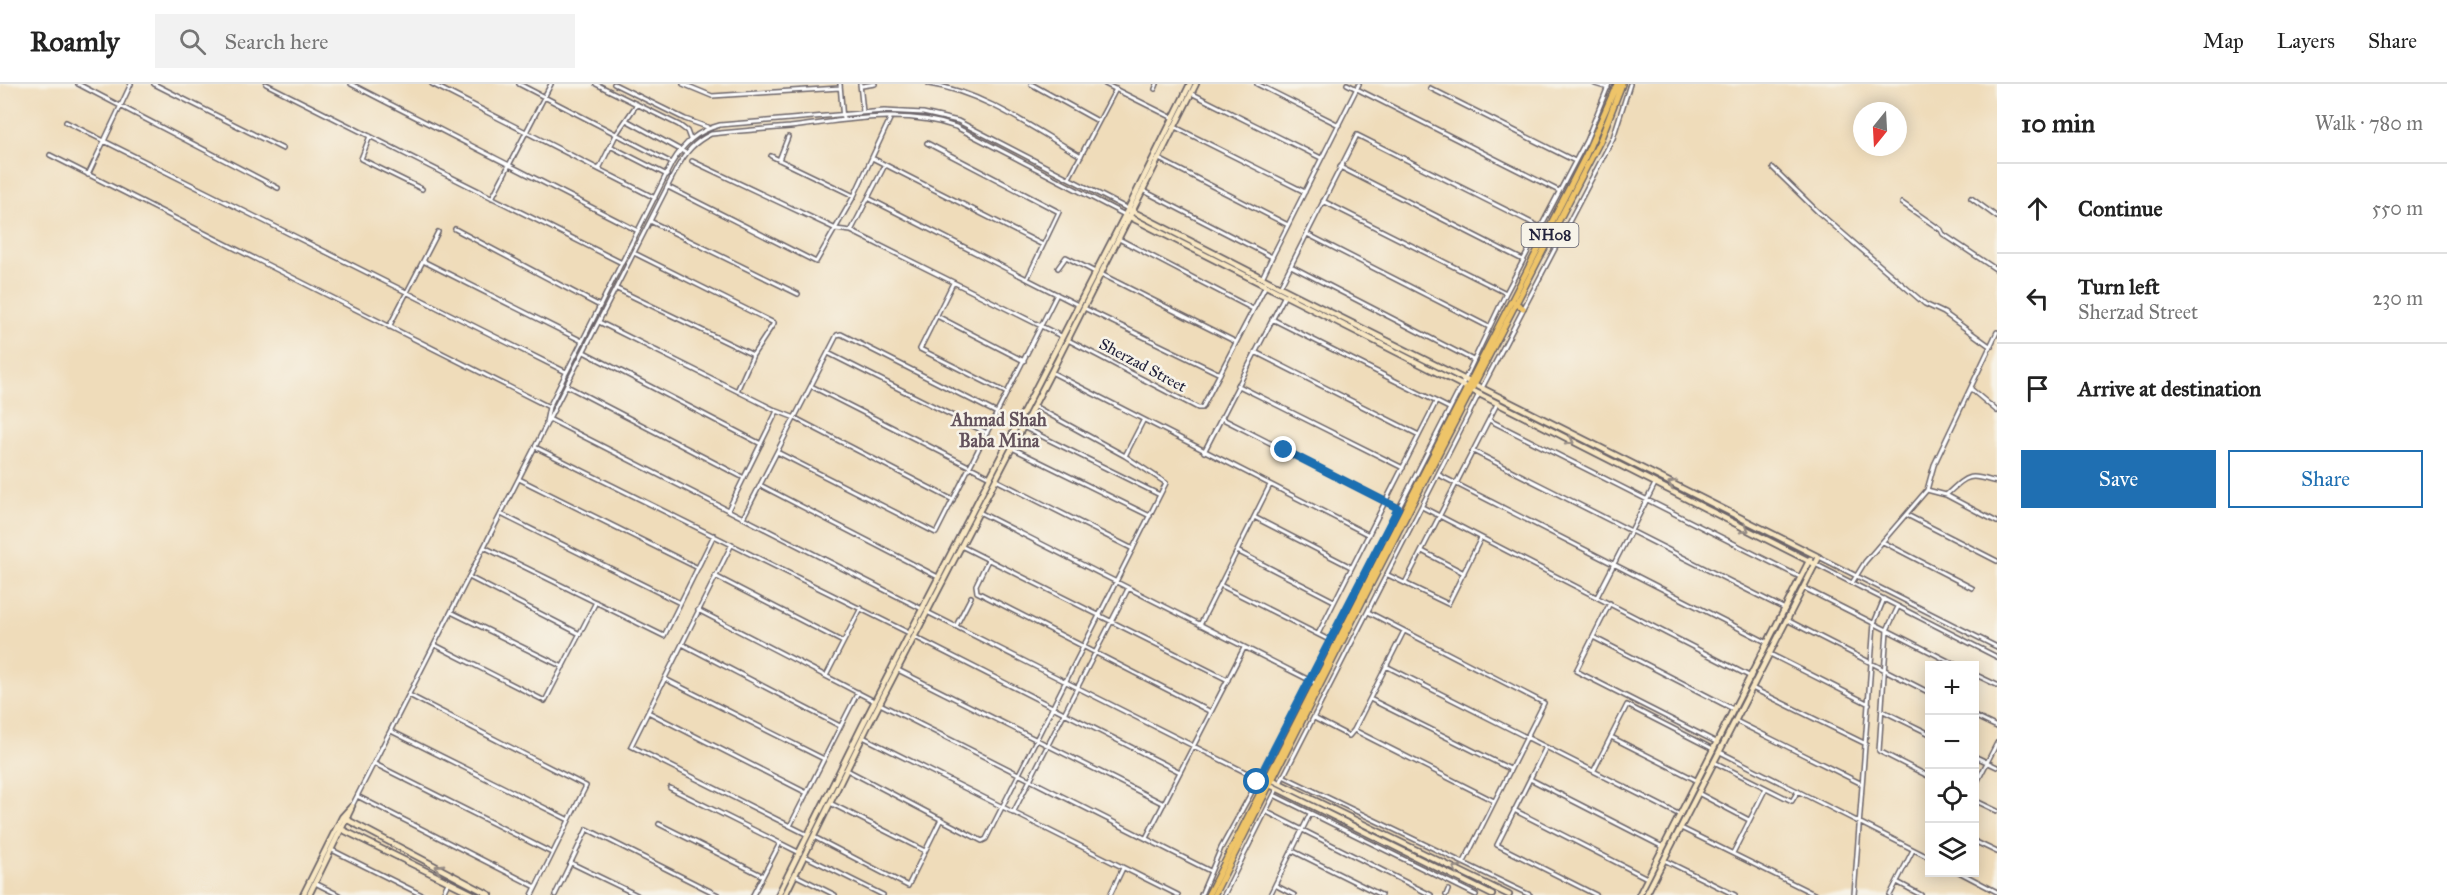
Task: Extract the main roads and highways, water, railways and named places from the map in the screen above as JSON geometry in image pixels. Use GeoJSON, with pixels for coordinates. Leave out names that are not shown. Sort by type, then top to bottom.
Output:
{"type":"FeatureCollection","features":[{"type":"Feature","properties":{"kind":"highway","name":"NH08"},"geometry":{"type":"LineString","coordinates":[[1214,895],[1468,385],[1590,147],[1617,84]]}},
{"type":"Feature","properties":{"kind":"highway","name":"NH08"},"geometry":{"type":"LineString","coordinates":[[1208,895],[1269,781],[1324,659],[1600,141],[1621,87]]}},
{"type":"Feature","properties":{"kind":"highway"},"geometry":{"type":"LineString","coordinates":[[1621,87],[1627,92]]}},
{"type":"Feature","properties":{"kind":"highway"},"geometry":{"type":"LineString","coordinates":[[1515,303],[1523,308]]}},
{"type":"Feature","properties":{"kind":"district","name":"Ahmad Shah Baba Mina"},"geometry":{"type":"Point","coordinates":[999,430]}}]}
